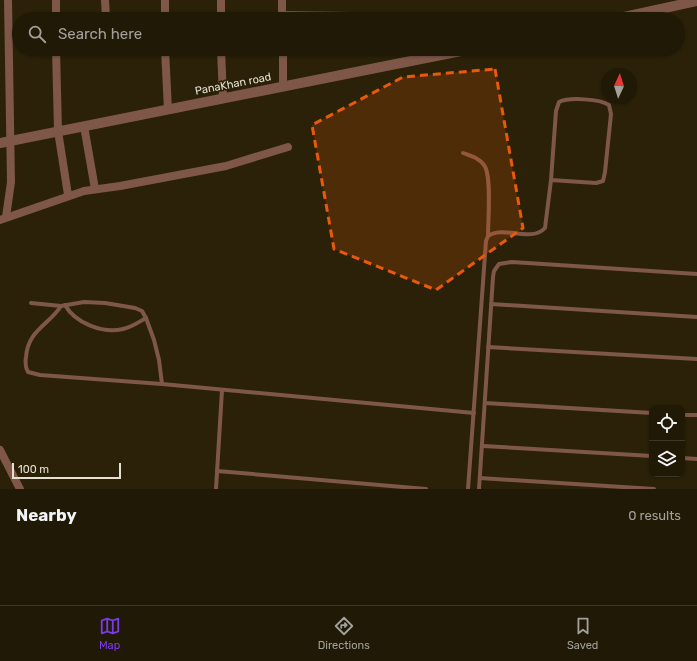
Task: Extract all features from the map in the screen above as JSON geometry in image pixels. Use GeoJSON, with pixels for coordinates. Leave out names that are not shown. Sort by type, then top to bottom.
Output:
{"type":"FeatureCollection","features":[{"type":"Feature","properties":{"kind":"street"},"geometry":{"type":"LineString","coordinates":[[3,219],[12,182],[8,0]]}},
{"type":"Feature","properties":{"kind":"street"},"geometry":{"type":"LineString","coordinates":[[56,0],[56,12]]}},
{"type":"Feature","properties":{"kind":"street"},"geometry":{"type":"LineString","coordinates":[[105,0],[106,12]]}},
{"type":"Feature","properties":{"kind":"street"},"geometry":{"type":"LineString","coordinates":[[165,0],[165,12]]}},
{"type":"Feature","properties":{"kind":"street"},"geometry":{"type":"LineString","coordinates":[[221,0],[221,12]]}},
{"type":"Feature","properties":{"kind":"street"},"geometry":{"type":"LineString","coordinates":[[282,0],[282,12]]}},
{"type":"Feature","properties":{"kind":"street"},"geometry":{"type":"LineString","coordinates":[[647,12],[697,1]]}},
{"type":"Feature","properties":{"kind":"street"},"geometry":{"type":"LineString","coordinates":[[56,56],[58,131],[68,195]]}},
{"type":"Feature","properties":{"kind":"street"},"geometry":{"type":"LineString","coordinates":[[165,56],[168,110]]}},
{"type":"Feature","properties":{"kind":"street"},"geometry":{"type":"LineString","coordinates":[[221,56],[223,97]]}},
{"type":"Feature","properties":{"kind":"street"},"geometry":{"type":"LineString","coordinates":[[283,56],[283,86]]}},
{"type":"Feature","properties":{"kind":"street","name":"PanaKhan road"},"geometry":{"type":"LineString","coordinates":[[0,143],[168,110],[223,97],[435,56]]}},
{"type":"Feature","properties":{"kind":"street"},"geometry":{"type":"LineString","coordinates":[[84,126],[95,189]]}},
{"type":"Feature","properties":{"kind":"street"},"geometry":{"type":"LineString","coordinates":[[3,219],[68,195],[226,166],[288,147]]}},
{"type":"Feature","properties":{"kind":"street"},"geometry":{"type":"LineString","coordinates":[[0,450],[20,489]]}},
{"type":"Feature","properties":{"kind":"street"},"geometry":{"type":"LineString","coordinates":[[0,470],[8,466]]}},
{"type":"Feature","properties":{"kind":"lane"},"geometry":{"type":"LineString","coordinates":[[488,236],[496,232],[532,234],[542,231],[545,228],[551,180],[556,111],[559,102],[568,99],[605,102],[609,105],[610,114],[603,181],[596,183],[551,180]]}},
{"type":"Feature","properties":{"kind":"lane"},"geometry":{"type":"LineString","coordinates":[[463,153],[481,161],[487,171],[488,236],[485,249],[482,316],[468,489]]}},
{"type":"Feature","properties":{"kind":"lane"},"geometry":{"type":"LineString","coordinates":[[479,489],[483,446],[491,304],[494,271],[499,264],[503,262],[697,274]]}},
{"type":"Feature","properties":{"kind":"lane"},"geometry":{"type":"LineString","coordinates":[[31,303],[63,306],[84,302],[105,303],[142,311],[146,318],[159,360],[162,384]]}},
{"type":"Feature","properties":{"kind":"lane"},"geometry":{"type":"LineString","coordinates":[[491,304],[697,318]]}},
{"type":"Feature","properties":{"kind":"lane"},"geometry":{"type":"LineString","coordinates":[[63,306],[38,330],[29,343],[26,353],[25,366],[28,372],[40,375],[162,384],[474,413]]}},
{"type":"Feature","properties":{"kind":"lane"},"geometry":{"type":"LineString","coordinates":[[63,306],[77,318],[91,326],[103,329],[123,329],[146,318]]}},
{"type":"Feature","properties":{"kind":"lane"},"geometry":{"type":"LineString","coordinates":[[488,347],[697,359]]}},
{"type":"Feature","properties":{"kind":"lane"},"geometry":{"type":"LineString","coordinates":[[216,489],[222,390]]}},
{"type":"Feature","properties":{"kind":"lane"},"geometry":{"type":"LineString","coordinates":[[485,403],[649,413]]}},
{"type":"Feature","properties":{"kind":"lane"},"geometry":{"type":"LineString","coordinates":[[685,414],[697,415]]}},
{"type":"Feature","properties":{"kind":"lane"},"geometry":{"type":"LineString","coordinates":[[483,446],[649,456]]}},
{"type":"Feature","properties":{"kind":"lane"},"geometry":{"type":"LineString","coordinates":[[685,458],[697,459]]}},
{"type":"Feature","properties":{"kind":"lane"},"geometry":{"type":"LineString","coordinates":[[217,472],[426,489]]}},
{"type":"Feature","properties":{"kind":"lane"},"geometry":{"type":"LineString","coordinates":[[480,478],[654,489]]}},
{"type":"Feature","properties":{"kind":"highlighted area"},"geometry":{"type":"Polygon","coordinates":[[[495,69],[523,228],[436,290],[334,249],[312,125],[403,77],[495,69]]]}}]}
